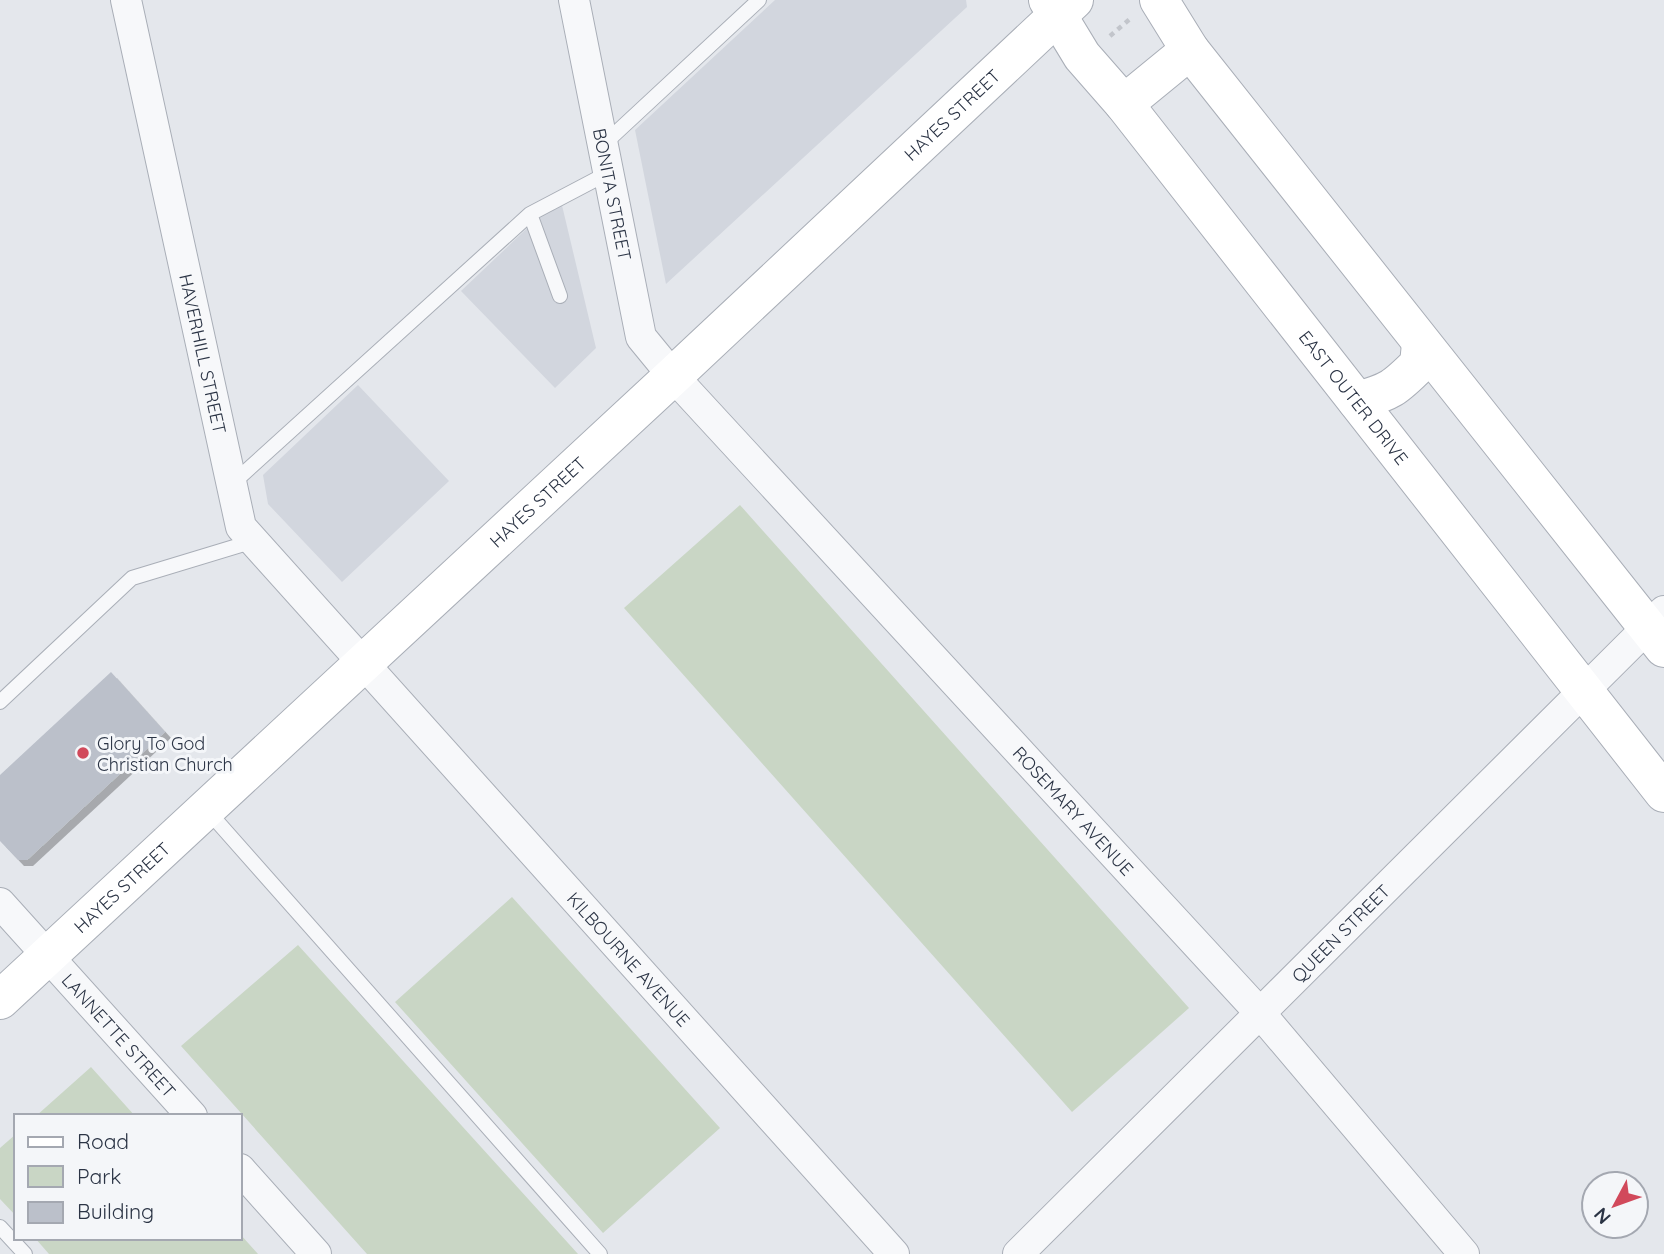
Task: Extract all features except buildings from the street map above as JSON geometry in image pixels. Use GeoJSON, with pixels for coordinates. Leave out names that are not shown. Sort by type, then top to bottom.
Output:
{"type":"FeatureCollection","features":[{"type":"Feature","properties":{"kind":"street","name":"HAVERHILL STREET"},"geometry":{"type":"LineString","coordinates":[[127,0],[241,527],[364,663]]}},
{"type":"Feature","properties":{"kind":"street","name":"BONITA STREET"},"geometry":{"type":"LineString","coordinates":[[574,0],[641,337],[673,376]]}},
{"type":"Feature","properties":{"kind":"street","name":"EAST OUTER DRIVE"},"geometry":{"type":"LineString","coordinates":[[1059,5],[1082,56],[1124,104],[1664,793]]}},
{"type":"Feature","properties":{"kind":"street","name":"HAYES STREET"},"geometry":{"type":"LineString","coordinates":[[0,1000],[673,376],[1059,5]]}},
{"type":"Feature","properties":{"kind":"street"},"geometry":{"type":"LineString","coordinates":[[1147,7],[1190,50],[1421,344],[1659,629]]}},
{"type":"Feature","properties":{"kind":"street"},"geometry":{"type":"LineString","coordinates":[[1124,104],[1190,50]]}},
{"type":"Feature","properties":{"kind":"street"},"geometry":{"type":"LineString","coordinates":[[1357,401],[1390,391],[1402,382],[1419,364],[1421,344]]}},
{"type":"Feature","properties":{"kind":"street","name":"ROSEMARY AVENUE"},"geometry":{"type":"LineString","coordinates":[[673,376],[1260,1013],[1464,1254]]}},
{"type":"Feature","properties":{"kind":"street","name":"QUEEN STREET"},"geometry":{"type":"LineString","coordinates":[[1018,1254],[1583,691],[1659,629]]}},
{"type":"Feature","properties":{"kind":"street","name":"KILBOURNE AVENUE"},"geometry":{"type":"LineString","coordinates":[[364,663],[894,1254]]}},
{"type":"Feature","properties":{"kind":"street","name":"LANNETTE STREET"},"geometry":{"type":"LineString","coordinates":[[0,903],[190,1114]]}},
{"type":"Feature","properties":{"kind":"street"},"geometry":{"type":"LineString","coordinates":[[242,1171],[316,1254]]}},
{"type":"Feature","properties":{"kind":"lane"},"geometry":{"type":"LineString","coordinates":[[231,485],[530,214],[605,159],[759,0]]}},
{"type":"Feature","properties":{"kind":"lane"},"geometry":{"type":"LineString","coordinates":[[530,214],[560,296]]}},
{"type":"Feature","properties":{"kind":"lane"},"geometry":{"type":"LineString","coordinates":[[0,702],[132,578],[254,541]]}},
{"type":"Feature","properties":{"kind":"lane"},"geometry":{"type":"LineString","coordinates":[[206,809],[600,1254]]}},
{"type":"Feature","properties":{"kind":"lane"},"geometry":{"type":"LineString","coordinates":[[0,1227],[25,1254]]}},
{"type":"Feature","properties":{"kind":"path"},"geometry":{"type":"LineString","coordinates":[[1102,44],[1147,7]]}},
{"type":"Feature","properties":{"kind":"shaded area"},"geometry":{"type":"Polygon","coordinates":[[[775,0],[966,0],[967,7],[666,284],[635,130],[775,0]]]}},
{"type":"Feature","properties":{"kind":"shaded area"},"geometry":{"type":"Polygon","coordinates":[[[560,197],[596,348],[555,388],[461,291],[560,197]]]}},
{"type":"Feature","properties":{"kind":"shaded area"},"geometry":{"type":"Polygon","coordinates":[[[358,385],[449,481],[342,582],[268,504],[263,475],[358,385]]]}},
{"type":"Feature","properties":{"kind":"green space"},"geometry":{"type":"Polygon","coordinates":[[[740,505],[1189,1008],[1072,1112],[624,608],[740,505]]]}},
{"type":"Feature","properties":{"kind":"green space"},"geometry":{"type":"Polygon","coordinates":[[[512,897],[720,1128],[603,1233],[395,1002],[512,897]]]}},
{"type":"Feature","properties":{"kind":"green space"},"geometry":{"type":"Polygon","coordinates":[[[298,945],[578,1254],[367,1254],[181,1046],[298,945]]]}},
{"type":"Feature","properties":{"kind":"green space"},"geometry":{"type":"Polygon","coordinates":[[[91,1067],[133,1114],[38,1114],[91,1067]]]}},
{"type":"Feature","properties":{"kind":"green space"},"geometry":{"type":"Polygon","coordinates":[[[14,1136],[14,1214],[0,1199],[0,1148],[14,1136]]]}},
{"type":"Feature","properties":{"kind":"green space"},"geometry":{"type":"Polygon","coordinates":[[[242,1236],[258,1254],[49,1254],[37,1240],[242,1240],[242,1236]]]}},
{"type":"Feature","properties":{"kind":"place","name":"Glory To God Christian Church"},"geometry":{"type":"Point","coordinates":[83,753]}}]}
